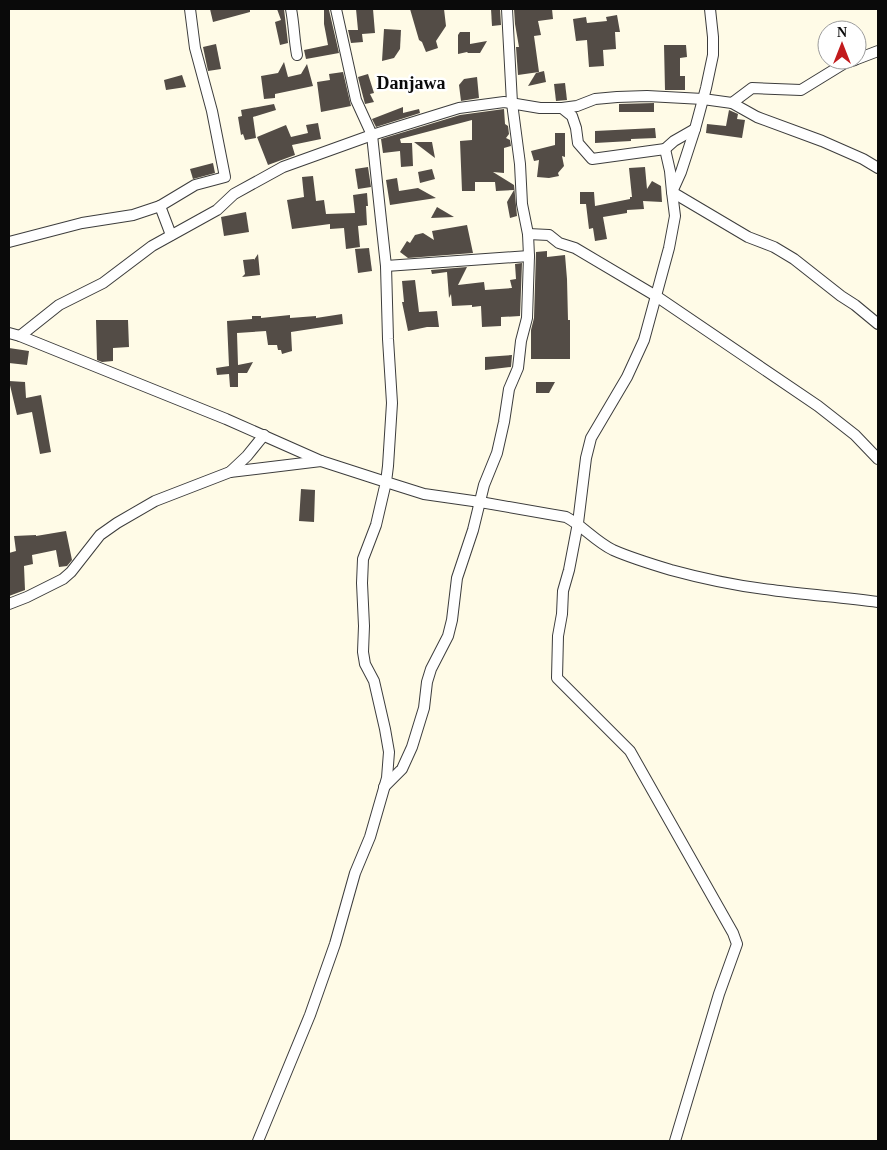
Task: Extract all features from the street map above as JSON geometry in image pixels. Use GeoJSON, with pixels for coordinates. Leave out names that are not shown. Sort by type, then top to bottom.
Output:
{"type":"FeatureCollection","features":[{"type":"Feature","properties":{"kind":"street"},"geometry":{"type":"LineString","coordinates":[[9,242],[82,223],[132,214],[160,206],[195,185],[225,177],[212,111],[195,48],[190,9]]}},
{"type":"Feature","properties":{"kind":"street"},"geometry":{"type":"LineString","coordinates":[[292,9],[297,55]]}},
{"type":"Feature","properties":{"kind":"street"},"geometry":{"type":"LineString","coordinates":[[258,1141],[310,1015],[335,944],[355,873],[370,837],[387,778],[389,752],[386,729],[374,681],[365,664],[363,652],[362,583],[363,559],[376,525],[388,466],[392,403],[386,266],[372,135],[356,100],[336,9]]}},
{"type":"Feature","properties":{"kind":"street"},"geometry":{"type":"LineString","coordinates":[[384,787],[402,769],[412,747],[424,708],[427,682],[431,669],[448,636],[457,578],[473,530],[484,485],[499,445],[509,388],[518,368],[521,341],[527,318],[528,234],[522,204],[520,164],[512,103],[507,9]]}},
{"type":"Feature","properties":{"kind":"street"},"geometry":{"type":"LineString","coordinates":[[672,192],[681,172],[695,129],[713,55],[710,9]]}},
{"type":"Feature","properties":{"kind":"street"},"geometry":{"type":"LineString","coordinates":[[732,103],[752,88],[801,90],[834,70]]}},
{"type":"Feature","properties":{"kind":"street"},"geometry":{"type":"LineString","coordinates":[[20,336],[59,305],[103,283],[134,258],[217,210],[234,194],[282,167],[372,135],[459,108],[504,102],[540,108],[562,108],[577,106],[595,99],[617,96],[703,99],[732,103],[757,117],[863,158],[878,168]]}},
{"type":"Feature","properties":{"kind":"street"},"geometry":{"type":"LineString","coordinates":[[562,108],[572,116],[578,143],[592,159],[665,149],[674,141],[695,129]]}},
{"type":"Feature","properties":{"kind":"street"},"geometry":{"type":"LineString","coordinates":[[665,149],[670,171],[675,216],[669,248],[644,340],[627,377],[591,438],[586,458],[578,523],[563,591],[562,614],[558,636],[557,678],[630,750],[733,932],[737,944],[719,994],[675,1141]]}},
{"type":"Feature","properties":{"kind":"street"},"geometry":{"type":"LineString","coordinates":[[672,192],[748,237],[774,247],[794,259],[878,324]]}},
{"type":"Feature","properties":{"kind":"street"},"geometry":{"type":"LineString","coordinates":[[160,206],[171,235]]}},
{"type":"Feature","properties":{"kind":"street"},"geometry":{"type":"LineString","coordinates":[[528,234],[549,235],[559,243],[575,248],[656,296],[818,406],[855,435],[878,459]]}},
{"type":"Feature","properties":{"kind":"street"},"geometry":{"type":"LineString","coordinates":[[386,266],[529,256]]}},
{"type":"Feature","properties":{"kind":"street"},"geometry":{"type":"LineString","coordinates":[[9,334],[20,336],[264,435],[321,461],[424,494],[520,510],[551,513],[566,517],[578,523],[590,535],[612,549],[649,564],[697,577],[772,590],[878,602]]}},
{"type":"Feature","properties":{"kind":"street"},"geometry":{"type":"LineString","coordinates":[[230,472],[247,456],[264,435]]}},
{"type":"Feature","properties":{"kind":"street"},"geometry":{"type":"LineString","coordinates":[[868,448],[878,452]]}},
{"type":"Feature","properties":{"kind":"street"},"geometry":{"type":"LineString","coordinates":[[9,604],[63,579],[71,572],[100,535],[155,501],[230,472],[321,461]]}},
{"type":"Feature","properties":{"kind":"building"},"geometry":{"type":"Polygon","coordinates":[[[210,9],[250,9],[250,12],[213,22],[210,9]]]}},
{"type":"Feature","properties":{"kind":"building"},"geometry":{"type":"Polygon","coordinates":[[[277,9],[284,9],[288,43],[280,45],[275,22],[281,20],[277,9]]]}},
{"type":"Feature","properties":{"kind":"building"},"geometry":{"type":"Polygon","coordinates":[[[356,9],[373,9],[375,33],[362,34],[363,42],[351,43],[348,30],[358,30],[356,9]]]}},
{"type":"Feature","properties":{"kind":"building"},"geometry":{"type":"Polygon","coordinates":[[[410,9],[444,9],[446,26],[436,41],[438,48],[426,52],[422,42],[419,40],[410,9]]]}},
{"type":"Feature","properties":{"kind":"building"},"geometry":{"type":"Polygon","coordinates":[[[491,9],[500,9],[501,25],[492,26],[491,9]]]}},
{"type":"Feature","properties":{"kind":"building"},"geometry":{"type":"Polygon","coordinates":[[[514,9],[552,9],[553,19],[538,21],[541,35],[534,36],[539,72],[518,75],[516,47],[519,47],[514,9]]]}},
{"type":"Feature","properties":{"kind":"building"},"geometry":{"type":"Polygon","coordinates":[[[324,10],[329,10],[339,53],[306,59],[304,50],[328,45],[324,24],[324,10]]]}},
{"type":"Feature","properties":{"kind":"building"},"geometry":{"type":"Polygon","coordinates":[[[617,15],[620,32],[615,32],[616,49],[603,50],[604,66],[589,67],[587,40],[576,41],[573,19],[586,17],[587,23],[607,21],[606,17],[617,15]]]}},
{"type":"Feature","properties":{"kind":"building"},"geometry":{"type":"Polygon","coordinates":[[[384,29],[401,30],[400,49],[394,58],[382,61],[384,29]]]}},
{"type":"Feature","properties":{"kind":"building"},"geometry":{"type":"Polygon","coordinates":[[[460,32],[470,32],[470,44],[487,41],[480,53],[467,52],[458,54],[458,35],[460,32]]]}},
{"type":"Feature","properties":{"kind":"building"},"geometry":{"type":"Polygon","coordinates":[[[216,44],[221,69],[208,71],[203,47],[216,44]]]}},
{"type":"Feature","properties":{"kind":"building"},"geometry":{"type":"Polygon","coordinates":[[[664,45],[686,45],[687,57],[680,58],[680,76],[685,76],[685,90],[665,90],[664,45]]]}},
{"type":"Feature","properties":{"kind":"building"},"geometry":{"type":"Polygon","coordinates":[[[284,62],[288,77],[301,74],[307,64],[313,86],[275,94],[275,98],[264,99],[261,76],[278,73],[284,62]]]}},
{"type":"Feature","properties":{"kind":"building"},"geometry":{"type":"Polygon","coordinates":[[[544,71],[546,82],[528,86],[536,73],[544,71]]]}},
{"type":"Feature","properties":{"kind":"building"},"geometry":{"type":"Polygon","coordinates":[[[343,72],[351,106],[321,112],[317,82],[330,80],[329,74],[343,72]]]}},
{"type":"Feature","properties":{"kind":"building"},"geometry":{"type":"Polygon","coordinates":[[[368,74],[374,93],[370,94],[374,102],[365,104],[358,77],[368,74]]]}},
{"type":"Feature","properties":{"kind":"building"},"geometry":{"type":"Polygon","coordinates":[[[182,75],[186,87],[166,90],[164,80],[182,75]]]}},
{"type":"Feature","properties":{"kind":"building"},"geometry":{"type":"Polygon","coordinates":[[[477,77],[479,98],[461,101],[459,85],[464,79],[477,77]]]}},
{"type":"Feature","properties":{"kind":"building"},"geometry":{"type":"Polygon","coordinates":[[[565,83],[567,100],[556,101],[554,84],[565,83]]]}},
{"type":"Feature","properties":{"kind":"building"},"geometry":{"type":"Polygon","coordinates":[[[654,103],[654,112],[619,112],[619,104],[654,103]]]}},
{"type":"Feature","properties":{"kind":"building"},"geometry":{"type":"Polygon","coordinates":[[[274,104],[276,110],[253,117],[256,138],[245,140],[243,134],[241,135],[238,117],[242,116],[241,110],[274,104]]]}},
{"type":"Feature","properties":{"kind":"building"},"geometry":{"type":"Polygon","coordinates":[[[403,107],[403,113],[419,109],[420,113],[376,127],[372,119],[403,107]]]}},
{"type":"Feature","properties":{"kind":"building"},"geometry":{"type":"Polygon","coordinates":[[[504,109],[505,124],[508,126],[509,134],[506,138],[510,140],[511,146],[504,148],[504,173],[493,172],[514,185],[517,216],[510,218],[507,202],[514,190],[496,191],[495,182],[475,182],[475,191],[462,191],[460,141],[472,140],[472,120],[400,139],[401,143],[412,143],[413,166],[401,167],[400,151],[383,153],[381,139],[460,115],[504,109]]]}},
{"type":"Feature","properties":{"kind":"building"},"geometry":{"type":"Polygon","coordinates":[[[729,110],[738,114],[737,119],[745,120],[742,138],[706,133],[707,124],[726,126],[729,110]]]}},
{"type":"Feature","properties":{"kind":"building"},"geometry":{"type":"Polygon","coordinates":[[[318,123],[321,139],[292,145],[295,155],[268,165],[257,137],[286,125],[291,137],[308,133],[306,125],[318,123]]]}},
{"type":"Feature","properties":{"kind":"building"},"geometry":{"type":"Polygon","coordinates":[[[655,128],[656,138],[595,143],[595,131],[655,128]]]}},
{"type":"Feature","properties":{"kind":"building"},"geometry":{"type":"Polygon","coordinates":[[[555,133],[565,133],[565,157],[562,156],[564,166],[558,173],[559,176],[549,178],[537,177],[539,160],[534,161],[531,151],[555,145],[555,133]]]}},
{"type":"Feature","properties":{"kind":"building"},"geometry":{"type":"Polygon","coordinates":[[[414,142],[432,142],[435,158],[414,142]]]}},
{"type":"Feature","properties":{"kind":"building"},"geometry":{"type":"Polygon","coordinates":[[[213,163],[215,173],[193,179],[190,169],[213,163]]]}},
{"type":"Feature","properties":{"kind":"building"},"geometry":{"type":"Polygon","coordinates":[[[368,167],[371,187],[358,189],[355,169],[368,167]]]}},
{"type":"Feature","properties":{"kind":"building"},"geometry":{"type":"Polygon","coordinates":[[[645,167],[647,189],[652,181],[661,186],[662,202],[643,201],[644,209],[627,210],[627,213],[603,217],[607,239],[595,241],[593,228],[589,229],[586,204],[580,204],[580,192],[594,192],[595,206],[630,199],[632,197],[629,168],[645,167]]]}},
{"type":"Feature","properties":{"kind":"building"},"geometry":{"type":"Polygon","coordinates":[[[432,169],[435,179],[420,183],[418,172],[432,169]]]}},
{"type":"Feature","properties":{"kind":"building"},"geometry":{"type":"Polygon","coordinates":[[[313,176],[316,201],[324,200],[326,214],[355,213],[353,195],[367,193],[367,225],[358,226],[360,247],[346,249],[344,228],[330,229],[330,224],[292,229],[287,200],[304,197],[302,177],[313,176]]]}},
{"type":"Feature","properties":{"kind":"building"},"geometry":{"type":"Polygon","coordinates":[[[397,178],[399,191],[418,188],[436,198],[390,205],[386,180],[397,178]]]}},
{"type":"Feature","properties":{"kind":"building"},"geometry":{"type":"Polygon","coordinates":[[[437,207],[454,217],[431,218],[437,207]]]}},
{"type":"Feature","properties":{"kind":"building"},"geometry":{"type":"Polygon","coordinates":[[[246,212],[249,232],[224,236],[221,217],[246,212]]]}},
{"type":"Feature","properties":{"kind":"building"},"geometry":{"type":"Polygon","coordinates":[[[467,225],[473,253],[408,258],[400,252],[407,241],[410,243],[415,235],[423,233],[434,240],[432,231],[467,225]]]}},
{"type":"Feature","properties":{"kind":"building"},"geometry":{"type":"Polygon","coordinates":[[[369,248],[372,271],[358,273],[355,249],[369,248]]]}},
{"type":"Feature","properties":{"kind":"building"},"geometry":{"type":"Polygon","coordinates":[[[547,251],[547,257],[565,255],[568,320],[570,320],[570,359],[531,359],[536,252],[547,251]]]}},
{"type":"Feature","properties":{"kind":"building"},"geometry":{"type":"Polygon","coordinates":[[[258,254],[260,275],[242,277],[245,274],[243,260],[254,260],[258,254]]]}},
{"type":"Feature","properties":{"kind":"building"},"geometry":{"type":"Polygon","coordinates":[[[522,263],[520,316],[501,317],[501,326],[482,327],[481,306],[452,306],[451,294],[449,298],[447,272],[432,274],[431,270],[467,267],[458,285],[484,282],[485,290],[512,288],[510,280],[516,279],[515,264],[522,263]]]}},
{"type":"Feature","properties":{"kind":"building"},"geometry":{"type":"Polygon","coordinates":[[[415,280],[419,312],[437,311],[439,327],[427,327],[408,331],[402,302],[404,302],[402,281],[415,280]]]}},
{"type":"Feature","properties":{"kind":"building"},"geometry":{"type":"Polygon","coordinates":[[[342,314],[343,324],[291,332],[292,351],[282,354],[281,350],[278,350],[277,345],[268,345],[266,331],[237,333],[238,365],[253,362],[247,373],[238,373],[238,387],[230,387],[229,374],[217,375],[216,368],[229,366],[227,321],[252,319],[252,316],[261,316],[261,318],[290,315],[290,318],[316,316],[316,318],[342,314]]]}},
{"type":"Feature","properties":{"kind":"building"},"geometry":{"type":"Polygon","coordinates":[[[96,320],[128,320],[129,347],[113,348],[113,361],[102,362],[97,360],[96,320]]]}},
{"type":"Feature","properties":{"kind":"building"},"geometry":{"type":"Polygon","coordinates":[[[9,348],[29,351],[27,365],[9,363],[9,348]]]}},
{"type":"Feature","properties":{"kind":"building"},"geometry":{"type":"Polygon","coordinates":[[[512,355],[511,367],[485,370],[485,357],[512,355]]]}},
{"type":"Feature","properties":{"kind":"building"},"geometry":{"type":"Polygon","coordinates":[[[9,381],[25,382],[26,398],[41,395],[51,452],[40,454],[32,412],[17,415],[9,381]]]}},
{"type":"Feature","properties":{"kind":"building"},"geometry":{"type":"Polygon","coordinates":[[[536,382],[555,382],[549,393],[536,393],[536,382]]]}},
{"type":"Feature","properties":{"kind":"building"},"geometry":{"type":"Polygon","coordinates":[[[301,489],[315,490],[314,522],[299,521],[301,489]]]}},
{"type":"Feature","properties":{"kind":"building"},"geometry":{"type":"Polygon","coordinates":[[[66,531],[72,560],[67,566],[59,567],[56,550],[32,555],[33,564],[24,566],[25,590],[9,596],[9,553],[16,551],[14,536],[36,536],[66,531]]]}},
{"type":"Feature","properties":{"kind":"district","name":"Danjawa"},"geometry":{"type":"Point","coordinates":[411,83]}}]}
